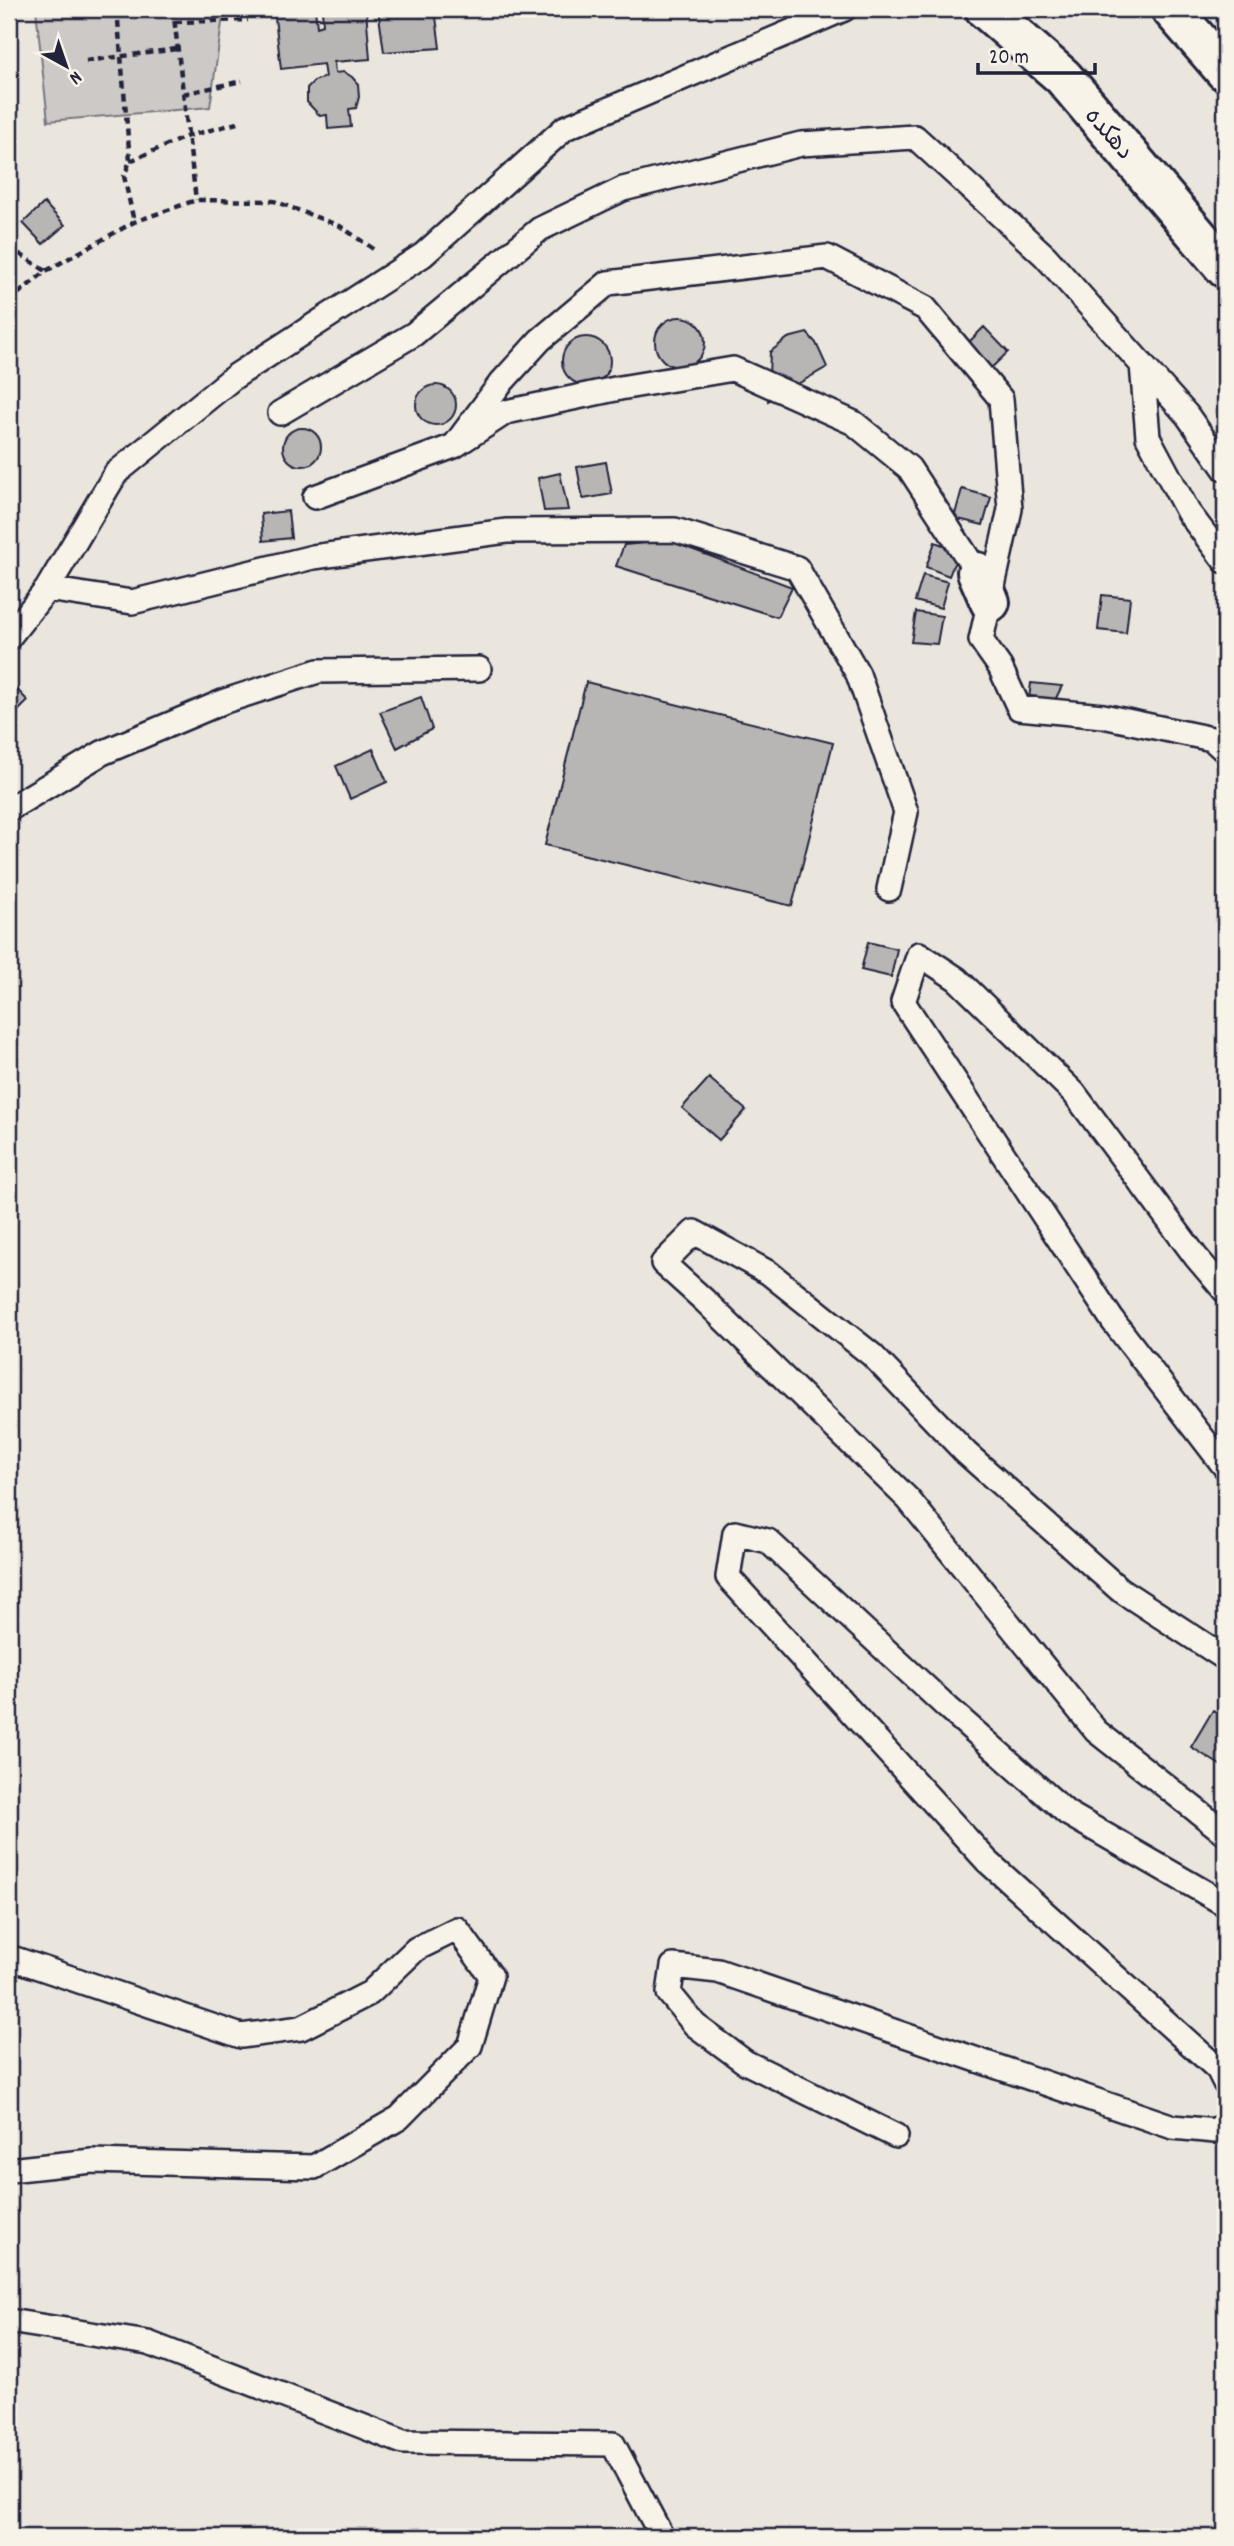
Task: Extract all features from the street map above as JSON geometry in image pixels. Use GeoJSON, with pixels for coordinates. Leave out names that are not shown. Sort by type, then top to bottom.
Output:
{"type":"FeatureCollection","features":[{"type":"Feature","properties":{"kind":"street","name":"دهکده"},"geometry":{"type":"LineString","coordinates":[[985,9],[1063,77],[1225,268]]}},
{"type":"Feature","properties":{"kind":"street"},"geometry":{"type":"LineString","coordinates":[[1171,9],[1225,71]]}},
{"type":"Feature","properties":{"kind":"lane"},"geometry":{"type":"LineString","coordinates":[[9,637],[47,589],[116,473],[234,377],[424,254],[565,128],[844,9]]}},
{"type":"Feature","properties":{"kind":"lane"},"geometry":{"type":"LineString","coordinates":[[280,413],[414,334],[540,229],[624,189],[801,144],[915,137],[1045,256],[1187,415],[1225,469]]}},
{"type":"Feature","properties":{"kind":"lane"},"geometry":{"type":"LineString","coordinates":[[454,446],[500,384],[540,340],[608,283],[827,257],[925,308],[1001,399],[1010,509],[983,587],[981,640],[1000,667],[1019,708],[1103,716],[1212,739],[1225,751]]}},
{"type":"Feature","properties":{"kind":"lane"},"geometry":{"type":"LineString","coordinates":[[1142,364],[1148,437],[1188,512],[1225,561]]}},
{"type":"Feature","properties":{"kind":"lane"},"geometry":{"type":"LineString","coordinates":[[315,497],[454,446],[506,412],[620,388],[733,369],[854,423],[909,468],[983,587]]}},
{"type":"Feature","properties":{"kind":"lane"},"geometry":{"type":"LineString","coordinates":[[47,589],[132,602],[313,557],[507,531],[675,530],[797,568],[858,674],[906,812],[889,889]]}},
{"type":"Feature","properties":{"kind":"lane"},"geometry":{"type":"LineString","coordinates":[[9,809],[102,753],[225,701],[318,671],[479,669]]}},
{"type":"Feature","properties":{"kind":"lane"},"geometry":{"type":"LineString","coordinates":[[1225,1291],[1074,1093],[957,979],[919,954],[903,1002],[1112,1321],[1225,1466]]}},
{"type":"Feature","properties":{"kind":"lane"},"geometry":{"type":"LineString","coordinates":[[1225,1658],[1119,1589],[965,1454],[873,1355],[769,1273],[695,1232],[663,1263],[908,1499],[1096,1731],[1225,1833]]}},
{"type":"Feature","properties":{"kind":"lane"},"geometry":{"type":"LineString","coordinates":[[1225,1903],[1067,1813],[948,1708],[768,1541],[735,1533],[728,1577],[987,1861],[1218,2070],[1225,2083]]}},
{"type":"Feature","properties":{"kind":"lane"},"geometry":{"type":"LineString","coordinates":[[9,1957],[241,2036],[301,2028],[370,1993],[416,1949],[457,1929],[491,1976],[470,2046],[399,2118],[314,2167],[92,2161],[9,2170]]}},
{"type":"Feature","properties":{"kind":"lane"},"geometry":{"type":"LineString","coordinates":[[896,2136],[745,2062],[695,2025],[669,1993],[673,1966],[718,1971],[1173,2127],[1215,2131],[1225,2123]]}},
{"type":"Feature","properties":{"kind":"lane"},"geometry":{"type":"LineString","coordinates":[[9,2321],[148,2343],[403,2442],[613,2444],[662,2537]]}},
{"type":"Feature","properties":{"kind":"path"},"geometry":{"type":"LineString","coordinates":[[117,9],[130,161],[124,176],[134,222]]}},
{"type":"Feature","properties":{"kind":"path"},"geometry":{"type":"LineString","coordinates":[[173,9],[196,200]]}},
{"type":"Feature","properties":{"kind":"path"},"geometry":{"type":"LineString","coordinates":[[174,22],[248,20]]}},
{"type":"Feature","properties":{"kind":"path"},"geometry":{"type":"LineString","coordinates":[[86,61],[177,49]]}},
{"type":"Feature","properties":{"kind":"path"},"geometry":{"type":"LineString","coordinates":[[183,94],[242,81]]}},
{"type":"Feature","properties":{"kind":"path"},"geometry":{"type":"LineString","coordinates":[[130,161],[188,136],[241,122]]}},
{"type":"Feature","properties":{"kind":"path"},"geometry":{"type":"LineString","coordinates":[[9,301],[46,271],[134,222],[196,200],[274,201],[340,226],[401,269]]}},
{"type":"Feature","properties":{"kind":"path"},"geometry":{"type":"LineString","coordinates":[[9,247],[46,271]]}},
{"type":"Feature","properties":{"kind":"shaded area"},"geometry":{"type":"Polygon","coordinates":[[[36,9],[224,9],[210,107],[48,121],[36,9]]]}},
{"type":"Feature","properties":{"kind":"building"},"geometry":{"type":"Polygon","coordinates":[[[274,9],[315,9],[317,27],[323,25],[322,9],[366,9],[370,59],[334,62],[335,73],[344,72],[358,84],[356,108],[349,109],[351,127],[328,129],[327,115],[320,116],[307,102],[307,88],[314,81],[325,77],[323,64],[281,69],[274,9]]]}},
{"type":"Feature","properties":{"kind":"building"},"geometry":{"type":"Polygon","coordinates":[[[378,9],[435,9],[440,48],[384,52],[378,9]]]}},
{"type":"Feature","properties":{"kind":"building"},"geometry":{"type":"Polygon","coordinates":[[[44,203],[65,225],[43,244],[23,223],[44,203]]]}},
{"type":"Feature","properties":{"kind":"building"},"geometry":{"type":"Polygon","coordinates":[[[680,317],[698,324],[705,342],[698,360],[680,367],[662,360],[655,342],[662,324],[680,317]]]}},
{"type":"Feature","properties":{"kind":"building"},"geometry":{"type":"Polygon","coordinates":[[[984,327],[1008,352],[989,370],[965,346],[984,327]]]}},
{"type":"Feature","properties":{"kind":"building"},"geometry":{"type":"Polygon","coordinates":[[[807,333],[816,343],[827,367],[768,401],[770,352],[788,338],[807,333]]]}},
{"type":"Feature","properties":{"kind":"building"},"geometry":{"type":"Polygon","coordinates":[[[586,337],[603,344],[610,361],[603,378],[586,385],[569,378],[562,361],[569,344],[586,337]]]}},
{"type":"Feature","properties":{"kind":"building"},"geometry":{"type":"Polygon","coordinates":[[[436,385],[444,386],[450,391],[455,397],[455,413],[450,419],[444,424],[436,425],[428,424],[422,419],[417,413],[416,405],[417,397],[422,391],[428,386],[436,385]]]}},
{"type":"Feature","properties":{"kind":"building"},"geometry":{"type":"Polygon","coordinates":[[[302,428],[315,434],[321,447],[315,460],[302,466],[289,460],[283,447],[289,434],[302,428]]]}},
{"type":"Feature","properties":{"kind":"building"},"geometry":{"type":"Polygon","coordinates":[[[606,462],[612,494],[583,499],[577,467],[606,462]]]}},
{"type":"Feature","properties":{"kind":"building"},"geometry":{"type":"Polygon","coordinates":[[[560,473],[568,510],[544,511],[538,478],[560,473]]]}},
{"type":"Feature","properties":{"kind":"building"},"geometry":{"type":"Polygon","coordinates":[[[962,489],[991,497],[983,525],[954,518],[962,489]]]}},
{"type":"Feature","properties":{"kind":"building"},"geometry":{"type":"Polygon","coordinates":[[[288,511],[291,538],[263,541],[261,514],[288,511]]]}},
{"type":"Feature","properties":{"kind":"building"},"geometry":{"type":"Polygon","coordinates":[[[670,541],[792,587],[777,617],[616,566],[624,545],[670,541]]]}},
{"type":"Feature","properties":{"kind":"building"},"geometry":{"type":"Polygon","coordinates":[[[935,542],[959,551],[949,576],[926,567],[935,542]]]}},
{"type":"Feature","properties":{"kind":"building"},"geometry":{"type":"Polygon","coordinates":[[[923,575],[948,582],[941,608],[915,601],[923,575]]]}},
{"type":"Feature","properties":{"kind":"building"},"geometry":{"type":"Polygon","coordinates":[[[1102,595],[1130,598],[1126,633],[1098,630],[1102,595]]]}},
{"type":"Feature","properties":{"kind":"building"},"geometry":{"type":"Polygon","coordinates":[[[916,612],[942,616],[937,644],[911,642],[916,612]]]}},
{"type":"Feature","properties":{"kind":"building"},"geometry":{"type":"Polygon","coordinates":[[[9,681],[28,701],[9,720],[9,681]]]}},
{"type":"Feature","properties":{"kind":"building"},"geometry":{"type":"Polygon","coordinates":[[[586,682],[833,743],[792,906],[545,845],[586,682]]]}},
{"type":"Feature","properties":{"kind":"building"},"geometry":{"type":"Polygon","coordinates":[[[1031,683],[1062,686],[1054,702],[1029,699],[1031,683]]]}},
{"type":"Feature","properties":{"kind":"building"},"geometry":{"type":"Polygon","coordinates":[[[421,697],[432,729],[397,748],[380,712],[421,697]]]}},
{"type":"Feature","properties":{"kind":"building"},"geometry":{"type":"Polygon","coordinates":[[[373,749],[387,782],[350,799],[336,766],[373,749]]]}},
{"type":"Feature","properties":{"kind":"building"},"geometry":{"type":"Polygon","coordinates":[[[868,942],[897,949],[891,977],[861,970],[868,942]]]}},
{"type":"Feature","properties":{"kind":"building"},"geometry":{"type":"Polygon","coordinates":[[[709,1078],[746,1110],[719,1140],[682,1108],[709,1078]]]}},
{"type":"Feature","properties":{"kind":"building"},"geometry":{"type":"Polygon","coordinates":[[[1213,1710],[1225,1717],[1225,1768],[1191,1747],[1213,1710]]]}}]}
